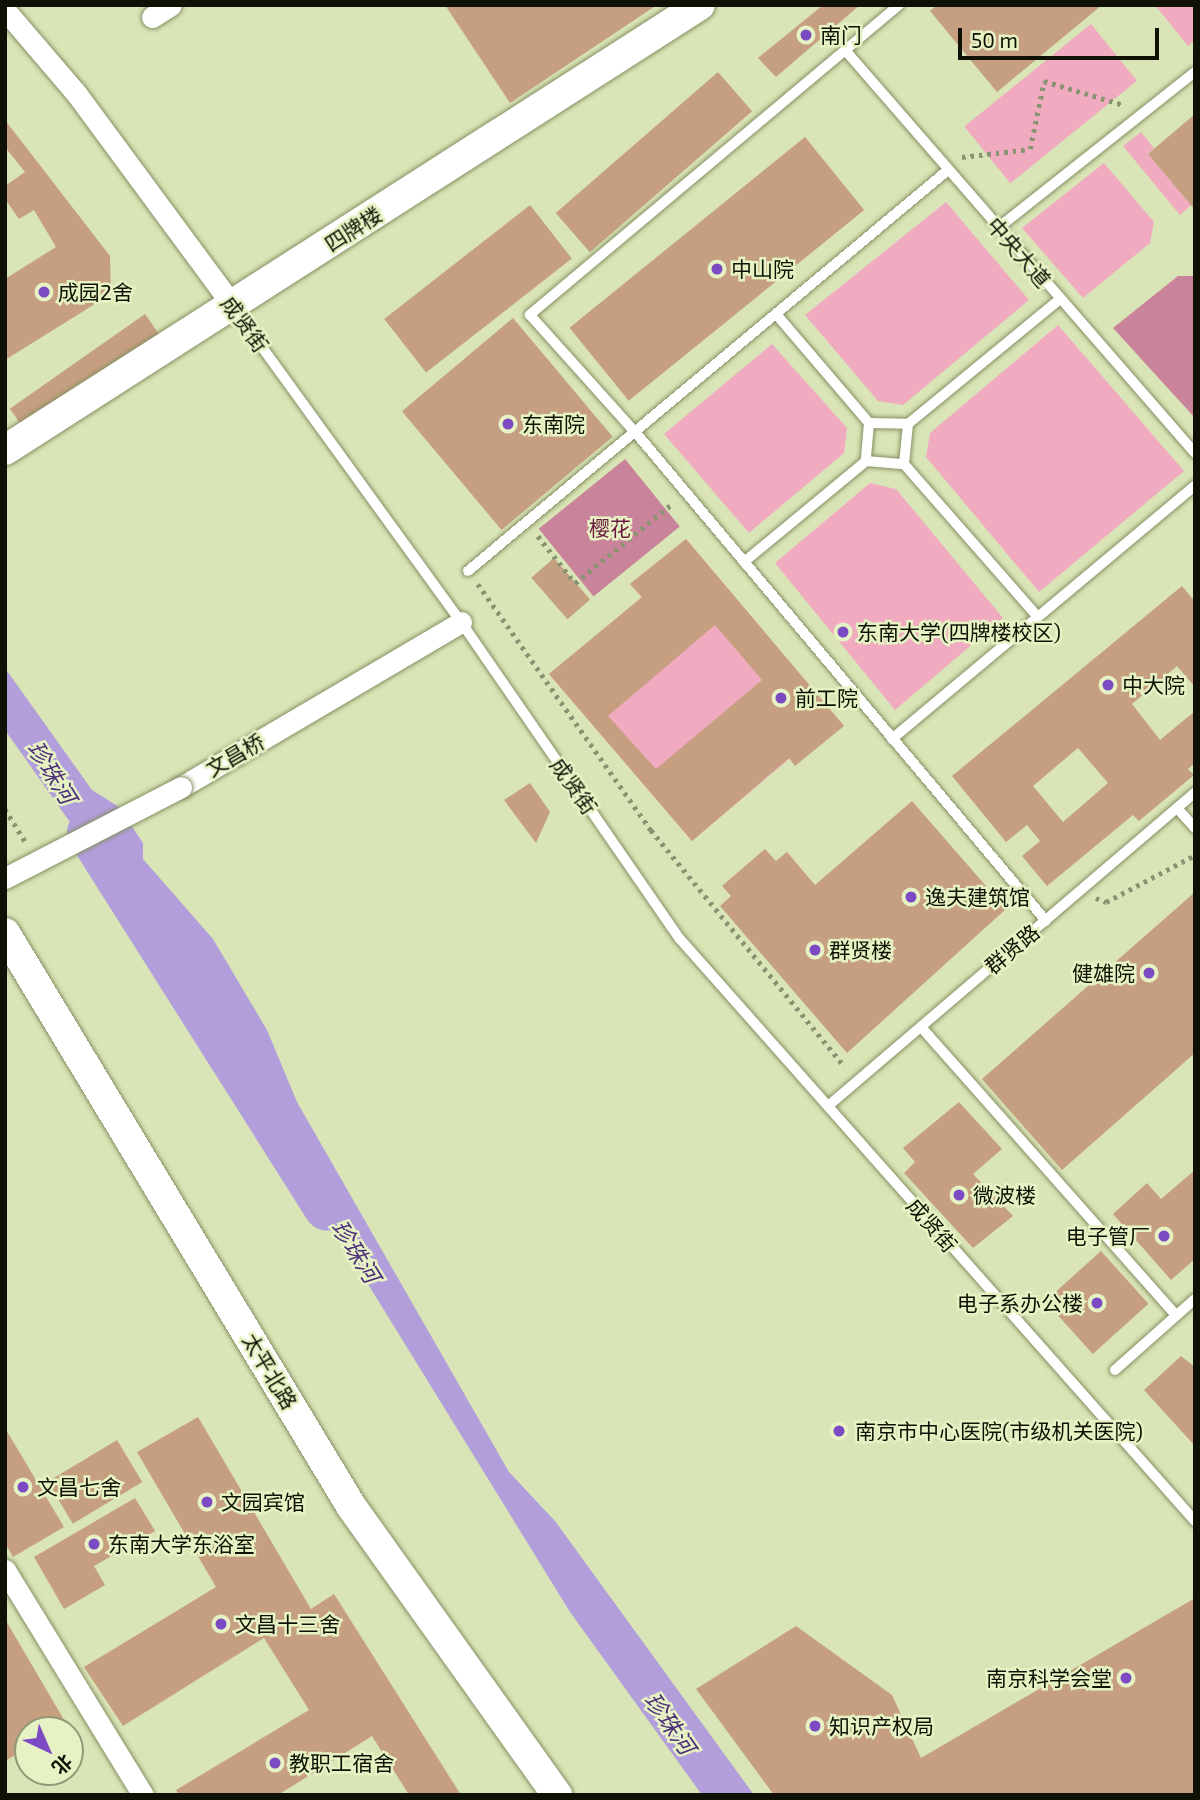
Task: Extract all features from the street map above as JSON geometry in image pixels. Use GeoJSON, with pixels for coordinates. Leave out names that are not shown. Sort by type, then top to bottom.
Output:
{"type":"FeatureCollection","features":[{"type":"Feature","properties":{"kind":"main road","name":"四牌楼"},"geometry":{"type":"LineString","coordinates":[[5,450],[700,5]]}},
{"type":"Feature","properties":{"kind":"main road","name":"太平北路"},"geometry":{"type":"LineString","coordinates":[[5,933],[351,1506],[557,1795]]}},
{"type":"Feature","properties":{"kind":"street"},"geometry":{"type":"LineString","coordinates":[[152,17],[171,5]]}},
{"type":"Feature","properties":{"kind":"street","name":"成贤街"},"geometry":{"type":"LineString","coordinates":[[5,10],[76,93],[233,306]]}},
{"type":"Feature","properties":{"kind":"street","name":"文昌桥"},"geometry":{"type":"LineString","coordinates":[[5,878],[181,787],[461,622]]}},
{"type":"Feature","properties":{"kind":"street"},"geometry":{"type":"LineString","coordinates":[[5,1570],[143,1795]]}},
{"type":"Feature","properties":{"kind":"lane"},"geometry":{"type":"LineString","coordinates":[[899,5],[530,315],[686,492],[1046,921]]}},
{"type":"Feature","properties":{"kind":"lane","name":"中央大道"},"geometry":{"type":"LineString","coordinates":[[845,50],[1195,453]]}},
{"type":"Feature","properties":{"kind":"lane"},"geometry":{"type":"LineString","coordinates":[[998,228],[1195,72]]}},
{"type":"Feature","properties":{"kind":"lane"},"geometry":{"type":"LineString","coordinates":[[468,571],[633,430],[948,170]]}},
{"type":"Feature","properties":{"kind":"lane"},"geometry":{"type":"LineString","coordinates":[[869,423],[908,425],[1060,299]]}},
{"type":"Feature","properties":{"kind":"lane","name":"成贤街"},"geometry":{"type":"LineString","coordinates":[[233,306],[461,622],[680,939],[1195,1521]]}},
{"type":"Feature","properties":{"kind":"lane"},"geometry":{"type":"LineString","coordinates":[[776,314],[869,423],[866,461]]}},
{"type":"Feature","properties":{"kind":"lane"},"geometry":{"type":"LineString","coordinates":[[904,464],[908,425]]}},
{"type":"Feature","properties":{"kind":"lane"},"geometry":{"type":"LineString","coordinates":[[744,562],[866,461],[904,464],[1038,617]]}},
{"type":"Feature","properties":{"kind":"lane"},"geometry":{"type":"LineString","coordinates":[[892,739],[1195,485]]}},
{"type":"Feature","properties":{"kind":"lane","name":"群贤路"},"geometry":{"type":"LineString","coordinates":[[828,1106],[1195,792]]}},
{"type":"Feature","properties":{"kind":"lane"},"geometry":{"type":"LineString","coordinates":[[1177,807],[1195,828]]}},
{"type":"Feature","properties":{"kind":"lane"},"geometry":{"type":"LineString","coordinates":[[921,1027],[1176,1315]]}},
{"type":"Feature","properties":{"kind":"lane"},"geometry":{"type":"LineString","coordinates":[[1115,1370],[1195,1298]]}},
{"type":"Feature","properties":{"kind":"path"},"geometry":{"type":"LineString","coordinates":[[939,160],[1030,149],[1044,81],[1145,112]]}},
{"type":"Feature","properties":{"kind":"path"},"geometry":{"type":"LineString","coordinates":[[527,522],[575,583],[686,492]]}},
{"type":"Feature","properties":{"kind":"path"},"geometry":{"type":"LineString","coordinates":[[468,571],[651,830],[857,1082]]}},
{"type":"Feature","properties":{"kind":"path"},"geometry":{"type":"LineString","coordinates":[[5,809],[37,862]]}},
{"type":"Feature","properties":{"kind":"path"},"geometry":{"type":"LineString","coordinates":[[1079,892],[1106,902],[1195,855]]}},
{"type":"Feature","properties":{"kind":"shaded area"},"geometry":{"type":"Polygon","coordinates":[[[1155,5],[1195,5],[1195,40],[1188,46],[1155,5]]]}},
{"type":"Feature","properties":{"kind":"shaded area"},"geometry":{"type":"Polygon","coordinates":[[[1091,24],[1137,81],[1010,183],[964,127],[1091,24]]]}},
{"type":"Feature","properties":{"kind":"shaded area"},"geometry":{"type":"Polygon","coordinates":[[[1141,132],[1154,148],[1148,154],[1191,205],[1180,215],[1123,146],[1141,132]]]}},
{"type":"Feature","properties":{"kind":"shaded area"},"geometry":{"type":"Polygon","coordinates":[[[1104,163],[1154,222],[1150,243],[1083,298],[1022,228],[1104,163]]]}},
{"type":"Feature","properties":{"kind":"shaded area"},"geometry":{"type":"Polygon","coordinates":[[[946,202],[1029,300],[903,405],[878,401],[805,315],[946,202]]]}},
{"type":"Feature","properties":{"kind":"shaded area"},"geometry":{"type":"Polygon","coordinates":[[[1058,325],[1184,471],[1039,592],[926,457],[930,433],[1058,325]]]}},
{"type":"Feature","properties":{"kind":"shaded area"},"geometry":{"type":"Polygon","coordinates":[[[772,344],[847,428],[844,453],[749,533],[664,434],[772,344]]]}},
{"type":"Feature","properties":{"kind":"shaded area"},"geometry":{"type":"Polygon","coordinates":[[[870,483],[896,489],[1003,618],[895,710],[775,563],[870,483]]]}},
{"type":"Feature","properties":{"kind":"shaded area","name":"前工院"},"geometry":{"type":"Polygon","coordinates":[[[686,539],[844,726],[789,759],[692,841],[549,674],[642,598],[630,584],[686,539]]]}},
{"type":"Feature","properties":{"kind":"green space"},"geometry":{"type":"Polygon","coordinates":[[[1178,276],[1195,276],[1195,418],[1113,328],[1178,276]]]}},
{"type":"Feature","properties":{"kind":"green space","name":"樱花"},"geometry":{"type":"Polygon","coordinates":[[[625,459],[680,527],[593,596],[539,529],[625,459]]]}},
{"type":"Feature","properties":{"kind":"water"},"geometry":{"type":"Polygon","coordinates":[[[5,668],[92,790],[119,807],[143,843],[143,859],[213,939],[267,1030],[297,1102],[509,1472],[555,1521],[754,1795],[702,1795],[570,1612],[355,1263],[243,1054],[165,934],[67,818],[5,730],[5,668]]]}},
{"type":"Feature","properties":{"kind":"building"},"geometry":{"type":"Polygon","coordinates":[[[445,5],[657,5],[510,103],[445,5]]]}},
{"type":"Feature","properties":{"kind":"building","name":"南门"},"geometry":{"type":"Polygon","coordinates":[[[823,5],[860,5],[776,77],[758,58],[823,5]]]}},
{"type":"Feature","properties":{"kind":"building"},"geometry":{"type":"Polygon","coordinates":[[[937,5],[1102,5],[997,92],[930,11],[937,5]]]}},
{"type":"Feature","properties":{"kind":"building"},"geometry":{"type":"Polygon","coordinates":[[[718,72],[752,111],[590,252],[556,213],[718,72]]]}},
{"type":"Feature","properties":{"kind":"building"},"geometry":{"type":"Polygon","coordinates":[[[1195,114],[1195,210],[1148,154],[1195,114]]]}},
{"type":"Feature","properties":{"kind":"building"},"geometry":{"type":"Polygon","coordinates":[[[5,120],[110,256],[111,294],[5,360],[5,279],[56,247],[34,210],[19,219],[5,199],[5,186],[25,172],[5,147],[5,120]]]}},
{"type":"Feature","properties":{"kind":"building","name":"中山院"},"geometry":{"type":"Polygon","coordinates":[[[805,137],[864,210],[629,401],[570,328],[805,137]]]}},
{"type":"Feature","properties":{"kind":"building"},"geometry":{"type":"Polygon","coordinates":[[[530,205],[572,259],[426,372],[384,319],[530,205]]]}},
{"type":"Feature","properties":{"kind":"building"},"geometry":{"type":"Polygon","coordinates":[[[145,314],[161,337],[26,432],[10,409],[145,314]]]}},
{"type":"Feature","properties":{"kind":"building","name":"东南院"},"geometry":{"type":"Polygon","coordinates":[[[513,318],[613,437],[502,530],[402,411],[513,318]]]}},
{"type":"Feature","properties":{"kind":"building","name":"前工院"},"geometry":{"type":"Polygon","coordinates":[[[686,539],[844,726],[795,766],[789,758],[692,841],[549,674],[642,597],[630,584],[686,539]],[[715,625],[608,716],[656,769],[762,680],[715,625]]]}},
{"type":"Feature","properties":{"kind":"building"},"geometry":{"type":"Polygon","coordinates":[[[554,558],[590,600],[567,619],[531,578],[554,558]]]}},
{"type":"Feature","properties":{"kind":"building"},"geometry":{"type":"Polygon","coordinates":[[[1182,586],[1195,602],[1195,687],[1177,666],[1132,704],[1160,740],[1195,711],[1195,763],[1188,769],[1194,775],[1139,821],[1133,815],[1047,886],[1022,856],[1040,841],[1027,825],[1006,842],[952,776],[1182,586]],[[1078,748],[1033,786],[1063,822],[1108,783],[1078,748]]]}},
{"type":"Feature","properties":{"kind":"building"},"geometry":{"type":"Polygon","coordinates":[[[530,783],[550,812],[536,843],[504,800],[530,783]]]}},
{"type":"Feature","properties":{"kind":"building"},"geometry":{"type":"Polygon","coordinates":[[[912,801],[1006,909],[847,1053],[720,906],[731,896],[722,886],[765,849],[776,861],[787,852],[815,885],[912,801]]]}},
{"type":"Feature","properties":{"kind":"building","name":"健雄院"},"geometry":{"type":"Polygon","coordinates":[[[1195,892],[1195,1053],[1062,1170],[982,1079],[1195,892]]]}},
{"type":"Feature","properties":{"kind":"building","name":"微波楼"},"geometry":{"type":"Polygon","coordinates":[[[959,1102],[1002,1149],[973,1174],[1013,1216],[973,1248],[904,1173],[915,1162],[903,1148],[959,1102]]]}},
{"type":"Feature","properties":{"kind":"building","name":"电子管厂"},"geometry":{"type":"Polygon","coordinates":[[[1195,1170],[1195,1259],[1171,1280],[1113,1214],[1147,1183],[1161,1199],[1195,1170]]]}},
{"type":"Feature","properties":{"kind":"building","name":"电子系办公楼"},"geometry":{"type":"Polygon","coordinates":[[[1101,1251],[1149,1304],[1093,1354],[1045,1301],[1101,1251]]]}},
{"type":"Feature","properties":{"kind":"building"},"geometry":{"type":"Polygon","coordinates":[[[1181,1356],[1195,1367],[1195,1446],[1144,1390],[1181,1356]]]}},
{"type":"Feature","properties":{"kind":"building"},"geometry":{"type":"Polygon","coordinates":[[[198,1417],[311,1609],[334,1594],[461,1795],[409,1795],[372,1736],[278,1795],[179,1795],[176,1790],[309,1710],[264,1638],[123,1726],[84,1667],[216,1587],[137,1452],[198,1417]]]}},
{"type":"Feature","properties":{"kind":"building","name":"文昌七舍"},"geometry":{"type":"Polygon","coordinates":[[[5,1428],[64,1527],[13,1557],[5,1543],[5,1428]]]}},
{"type":"Feature","properties":{"kind":"building"},"geometry":{"type":"Polygon","coordinates":[[[117,1440],[142,1482],[73,1524],[48,1482],[117,1440]]]}},
{"type":"Feature","properties":{"kind":"building","name":"东南大学东浴室"},"geometry":{"type":"Polygon","coordinates":[[[135,1498],[155,1531],[94,1566],[105,1585],[64,1609],[34,1557],[135,1498]]]}},
{"type":"Feature","properties":{"kind":"building"},"geometry":{"type":"Polygon","coordinates":[[[1195,1598],[1195,1795],[774,1795],[696,1689],[796,1626],[892,1695],[921,1758],[1195,1598]]]}},
{"type":"Feature","properties":{"kind":"building"},"geometry":{"type":"Polygon","coordinates":[[[5,1619],[62,1716],[14,1716],[14,1756],[5,1761],[5,1619]]]}},
{"type":"Feature","properties":{"kind":"waterway","name":"珍珠河"},"geometry":{"type":"LineString","coordinates":[[91,832],[327,1206]]}},
{"type":"Feature","properties":{"kind":"place","name":"南门"},"geometry":{"type":"Point","coordinates":[806,35]}},
{"type":"Feature","properties":{"kind":"place","name":"中山院"},"geometry":{"type":"Point","coordinates":[717,269]}},
{"type":"Feature","properties":{"kind":"place","name":"成园2舍"},"geometry":{"type":"Point","coordinates":[44,292]}},
{"type":"Feature","properties":{"kind":"place","name":"东南院"},"geometry":{"type":"Point","coordinates":[508,424]}},
{"type":"Feature","properties":{"kind":"place","name":"东南大学(四牌楼校区)"},"geometry":{"type":"Point","coordinates":[843,632]}},
{"type":"Feature","properties":{"kind":"place","name":"中大院"},"geometry":{"type":"Point","coordinates":[1108,685]}},
{"type":"Feature","properties":{"kind":"place","name":"前工院"},"geometry":{"type":"Point","coordinates":[781,698]}},
{"type":"Feature","properties":{"kind":"place","name":"逸夫建筑馆"},"geometry":{"type":"Point","coordinates":[911,897]}},
{"type":"Feature","properties":{"kind":"place","name":"群贤楼"},"geometry":{"type":"Point","coordinates":[815,950]}},
{"type":"Feature","properties":{"kind":"place","name":"健雄院"},"geometry":{"type":"Point","coordinates":[1149,973]}},
{"type":"Feature","properties":{"kind":"place","name":"微波楼"},"geometry":{"type":"Point","coordinates":[959,1195]}},
{"type":"Feature","properties":{"kind":"place","name":"电子管厂"},"geometry":{"type":"Point","coordinates":[1164,1236]}},
{"type":"Feature","properties":{"kind":"place","name":"电子系办公楼"},"geometry":{"type":"Point","coordinates":[1097,1303]}},
{"type":"Feature","properties":{"kind":"place","name":"南京市中心医院(市级机关医院)"},"geometry":{"type":"Point","coordinates":[839,1431]}},
{"type":"Feature","properties":{"kind":"place","name":"文昌七舍"},"geometry":{"type":"Point","coordinates":[23,1487]}},
{"type":"Feature","properties":{"kind":"place","name":"文园宾馆"},"geometry":{"type":"Point","coordinates":[207,1502]}},
{"type":"Feature","properties":{"kind":"place","name":"东南大学东浴室"},"geometry":{"type":"Point","coordinates":[94,1544]}},
{"type":"Feature","properties":{"kind":"place","name":"文昌十三舍"},"geometry":{"type":"Point","coordinates":[221,1624]}},
{"type":"Feature","properties":{"kind":"place","name":"南京科学会堂"},"geometry":{"type":"Point","coordinates":[1126,1678]}},
{"type":"Feature","properties":{"kind":"place","name":"知识产权局"},"geometry":{"type":"Point","coordinates":[815,1726]}},
{"type":"Feature","properties":{"kind":"place","name":"教职工宿舍"},"geometry":{"type":"Point","coordinates":[275,1763]}}]}
